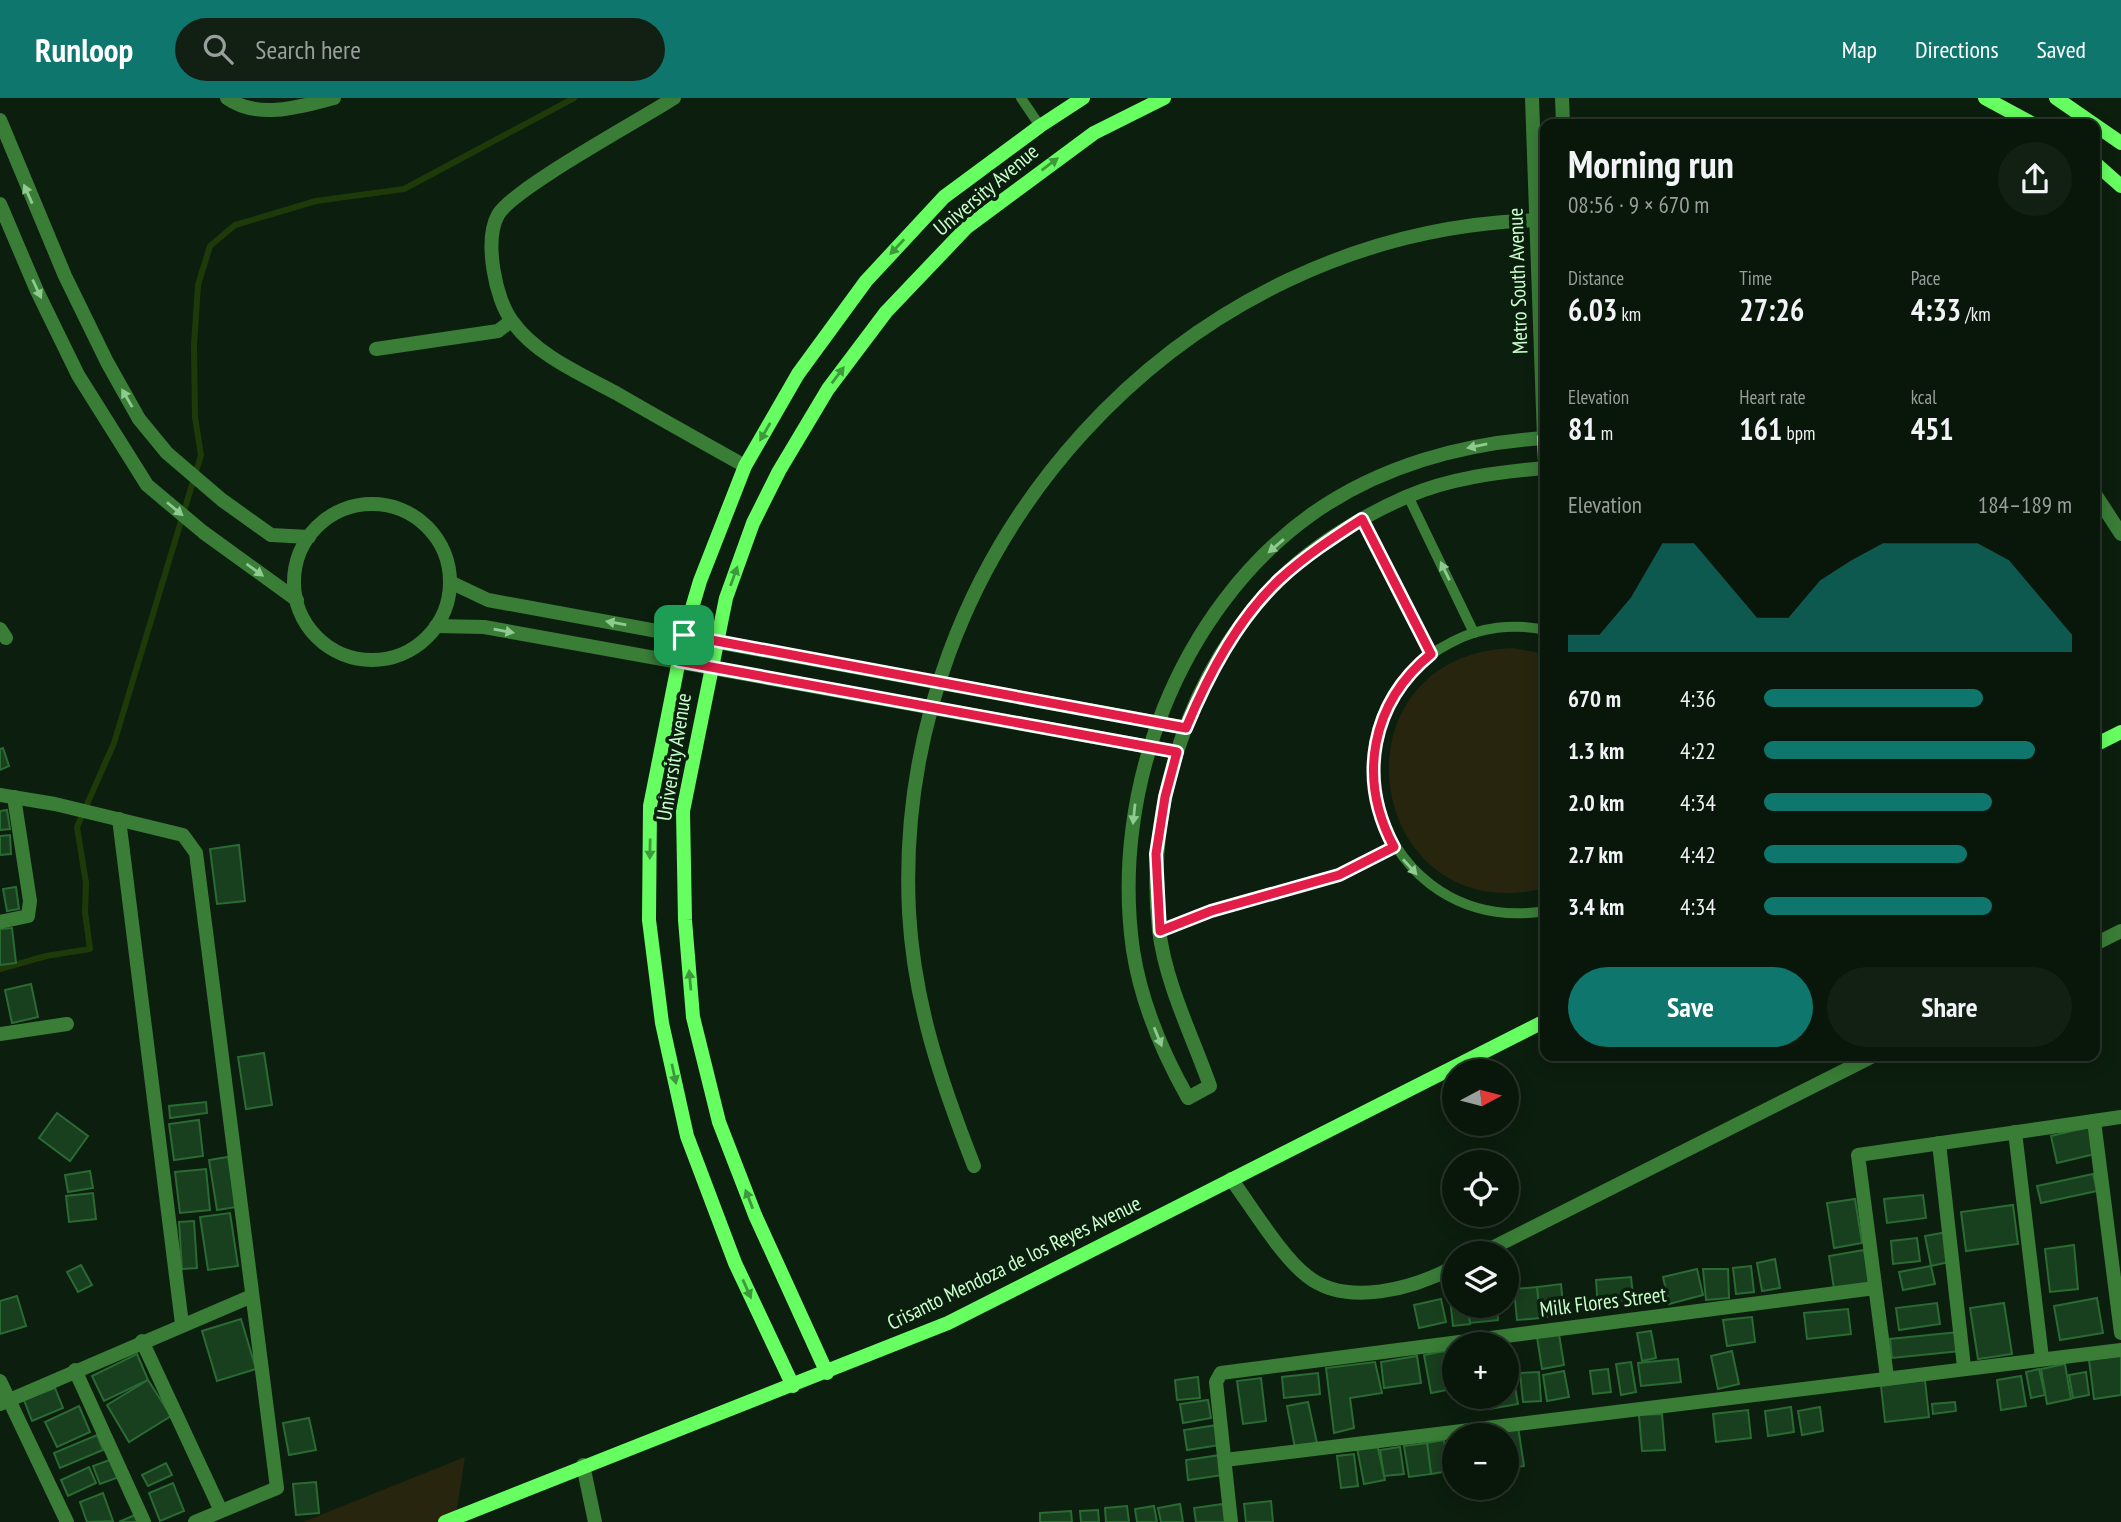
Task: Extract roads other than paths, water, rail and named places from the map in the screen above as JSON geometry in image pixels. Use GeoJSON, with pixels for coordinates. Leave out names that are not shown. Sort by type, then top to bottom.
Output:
{"type":"FeatureCollection","features":[{"type":"Feature","properties":{"kind":"street"},"geometry":{"type":"LineString","coordinates":[[227,98],[239,107],[282,111],[334,98]]}},
{"type":"Feature","properties":{"kind":"street"},"geometry":{"type":"LineString","coordinates":[[674,98],[553,172],[498,214],[490,243],[496,282],[511,321],[549,356],[745,466]]}},
{"type":"Feature","properties":{"kind":"street","name":"University Avenue"},"geometry":{"type":"LineString","coordinates":[[793,1386],[735,1263],[687,1136],[663,1023],[649,920],[650,806],[678,661],[700,581],[745,466],[798,374],[866,281],[944,197],[1040,126],[1083,98]]}},
{"type":"Feature","properties":{"kind":"street","name":"University Avenue"},"geometry":{"type":"LineString","coordinates":[[827,1373],[755,1215],[719,1122],[693,1017],[685,920],[683,811],[715,641],[726,598],[753,523],[779,471],[828,389],[886,312],[978,219],[1094,133],[1164,98]]}},
{"type":"Feature","properties":{"kind":"street","name":"Metro South Avenue"},"geometry":{"type":"LineString","coordinates":[[1532,98],[1540,206]]}},
{"type":"Feature","properties":{"kind":"street"},"geometry":{"type":"LineString","coordinates":[[1562,98],[1563,119]]}},
{"type":"Feature","properties":{"kind":"street"},"geometry":{"type":"LineString","coordinates":[[1985,98],[2024,119]]}},
{"type":"Feature","properties":{"kind":"street"},"geometry":{"type":"LineString","coordinates":[[2056,98],[2086,119]]}},
{"type":"Feature","properties":{"kind":"street"},"geometry":{"type":"LineString","coordinates":[[0,121],[65,276],[107,362],[139,419],[167,453],[222,500],[271,535],[309,537]]}},
{"type":"Feature","properties":{"kind":"street"},"geometry":{"type":"LineString","coordinates":[[2100,128],[2121,143]]}},
{"type":"Feature","properties":{"kind":"street"},"geometry":{"type":"LineString","coordinates":[[2100,167],[2121,186]]}},
{"type":"Feature","properties":{"kind":"street"},"geometry":{"type":"LineString","coordinates":[[0,204],[37,291],[79,374],[146,485],[203,532],[297,600]]}},
{"type":"Feature","properties":{"kind":"street"},"geometry":{"type":"LineString","coordinates":[[974,1166],[938,1075],[916,981],[909,912],[909,843],[931,707],[938,683],[963,615],[995,551],[1035,490],[1080,434],[1123,391],[1188,338],[1251,299],[1319,267],[1389,243],[1462,227],[1540,220]]}},
{"type":"Feature","properties":{"kind":"street"},"geometry":{"type":"LineString","coordinates":[[376,349],[498,331],[511,321]]}},
{"type":"Feature","properties":{"kind":"street"},"geometry":{"type":"LineString","coordinates":[[1540,438],[1497,442],[1445,453],[1396,469],[1311,514],[1257,562],[1200,638],[1158,723],[1150,747],[1136,798],[1130,857],[1133,950],[1158,1038],[1189,1097],[1210,1086],[1171,981],[1160,931],[1156,854],[1165,797],[1177,752],[1221,656],[1249,615],[1279,580],[1362,519],[1408,496],[1500,472],[1540,468]]}},
{"type":"Feature","properties":{"kind":"street"},"geometry":{"type":"LineString","coordinates":[[2100,502],[2121,534]]}},
{"type":"Feature","properties":{"kind":"street"},"geometry":{"type":"LineString","coordinates":[[373,503],[391,506],[417,518],[437,538],[448,563],[450,582],[448,601],[436,626],[408,651],[391,658],[363,659],[344,655],[321,640],[308,626],[297,600],[297,562],[309,537],[328,517],[345,509],[373,503]]}},
{"type":"Feature","properties":{"kind":"street"},"geometry":{"type":"LineString","coordinates":[[450,582],[488,600],[1186,728]]}},
{"type":"Feature","properties":{"kind":"street"},"geometry":{"type":"LineString","coordinates":[[436,626],[484,628],[1177,752]]}},
{"type":"Feature","properties":{"kind":"street"},"geometry":{"type":"LineString","coordinates":[[2100,742],[2121,732]]}},
{"type":"Feature","properties":{"kind":"street"},"geometry":{"type":"LineString","coordinates":[[0,922],[28,916],[30,901],[7,796],[55,804],[183,835],[196,853],[276,1489],[195,1522]]}},
{"type":"Feature","properties":{"kind":"street"},"geometry":{"type":"LineString","coordinates":[[113,817],[182,1324]]}},
{"type":"Feature","properties":{"kind":"street"},"geometry":{"type":"LineString","coordinates":[[2100,942],[2121,931]]}},
{"type":"Feature","properties":{"kind":"street"},"geometry":{"type":"LineString","coordinates":[[0,1034],[67,1024]]}},
{"type":"Feature","properties":{"kind":"street","name":"Crisanto Mendoza de los Reyes Avenue"},"geometry":{"type":"LineString","coordinates":[[445,1522],[583,1465],[827,1373],[947,1323],[1540,1024]]}},
{"type":"Feature","properties":{"kind":"street"},"geometry":{"type":"LineString","coordinates":[[1506,1241],[1863,1061]]}},
{"type":"Feature","properties":{"kind":"street"},"geometry":{"type":"LineString","coordinates":[[1887,1377],[1858,1155],[2121,1117]]}},
{"type":"Feature","properties":{"kind":"street"},"geometry":{"type":"LineString","coordinates":[[2094,1121],[2121,1333]]}},
{"type":"Feature","properties":{"kind":"street"},"geometry":{"type":"LineString","coordinates":[[2015,1132],[2042,1358]]}},
{"type":"Feature","properties":{"kind":"street"},"geometry":{"type":"LineString","coordinates":[[1939,1143],[1964,1367]]}},
{"type":"Feature","properties":{"kind":"street"},"geometry":{"type":"LineString","coordinates":[[1231,1179],[1300,1270],[1329,1288],[1356,1291],[1407,1286],[1442,1272]]}},
{"type":"Feature","properties":{"kind":"street","name":"Milk Flores Street"},"geometry":{"type":"LineString","coordinates":[[1224,1461],[1216,1382],[1219,1374],[1225,1372],[1875,1288]]}},
{"type":"Feature","properties":{"kind":"street"},"geometry":{"type":"LineString","coordinates":[[4,1402],[252,1296]]}},
{"type":"Feature","properties":{"kind":"street"},"geometry":{"type":"LineString","coordinates":[[142,1341],[221,1511]]}},
{"type":"Feature","properties":{"kind":"street"},"geometry":{"type":"LineString","coordinates":[[1231,1522],[1224,1461],[1964,1367],[2121,1350]]}},
{"type":"Feature","properties":{"kind":"street"},"geometry":{"type":"LineString","coordinates":[[75,1370],[145,1522]]}},
{"type":"Feature","properties":{"kind":"street"},"geometry":{"type":"LineString","coordinates":[[0,1381],[4,1402],[67,1522]]}},
{"type":"Feature","properties":{"kind":"street"},"geometry":{"type":"LineString","coordinates":[[583,1465],[595,1522]]}},
{"type":"Feature","properties":{"kind":"lane"},"geometry":{"type":"LineString","coordinates":[[1021,98],[1040,126]]}},
{"type":"Feature","properties":{"kind":"lane"},"geometry":{"type":"LineString","coordinates":[[1408,496],[1474,633]]}},
{"type":"Feature","properties":{"kind":"lane"},"geometry":{"type":"LineString","coordinates":[[1362,519],[1431,654]]}},
{"type":"Feature","properties":{"kind":"lane"},"geometry":{"type":"LineString","coordinates":[[1540,630],[1506,627],[1474,633],[1431,654],[1395,693],[1375,743],[1374,797],[1394,847],[1430,886],[1461,903],[1503,913],[1540,911]]}},
{"type":"Feature","properties":{"kind":"lane"},"geometry":{"type":"LineString","coordinates":[[1160,931],[1211,911],[1339,875],[1394,847]]}},
{"type":"Feature","properties":{"kind":"waterway"},"geometry":{"type":"LineString","coordinates":[[0,969],[46,956],[90,949],[85,912],[86,883],[77,827],[114,743],[201,455],[195,417],[194,345],[198,285],[210,246],[235,225],[316,201],[404,189],[574,98]]}}]}
